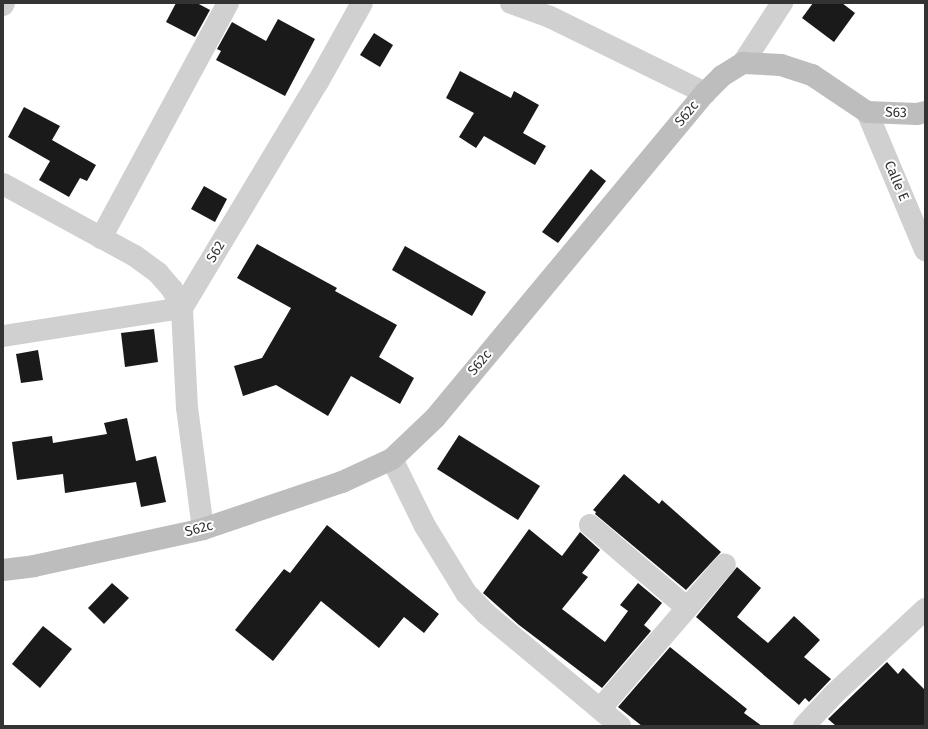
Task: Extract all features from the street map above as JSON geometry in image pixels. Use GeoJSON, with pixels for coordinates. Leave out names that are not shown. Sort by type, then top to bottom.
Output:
{"type":"FeatureCollection","features":[{"type":"Feature","properties":{"kind":"main road","name":"S62c"},"geometry":{"type":"LineString","coordinates":[[3,570],[34,566],[203,529],[342,482],[392,459],[435,418],[705,93],[722,76],[743,63]]}},
{"type":"Feature","properties":{"kind":"main road"},"geometry":{"type":"LineString","coordinates":[[743,63],[781,65],[812,75],[867,112]]}},
{"type":"Feature","properties":{"kind":"main road","name":"S63"},"geometry":{"type":"LineString","coordinates":[[867,112],[917,114],[925,112]]}},
{"type":"Feature","properties":{"kind":"street"},"geometry":{"type":"LineString","coordinates":[[101,238],[228,3]]}},
{"type":"Feature","properties":{"kind":"street","name":"S62"},"geometry":{"type":"LineString","coordinates":[[182,308],[318,82],[362,3]]}},
{"type":"Feature","properties":{"kind":"street"},"geometry":{"type":"LineString","coordinates":[[511,3],[550,17],[705,93]]}},
{"type":"Feature","properties":{"kind":"street"},"geometry":{"type":"LineString","coordinates":[[743,63],[782,3]]}},
{"type":"Feature","properties":{"kind":"street","name":"Calle E"},"geometry":{"type":"LineString","coordinates":[[867,112],[925,250]]}},
{"type":"Feature","properties":{"kind":"street"},"geometry":{"type":"LineString","coordinates":[[3,184],[135,256],[158,273],[172,288],[182,308],[187,408],[203,529]]}},
{"type":"Feature","properties":{"kind":"street"},"geometry":{"type":"LineString","coordinates":[[3,336],[182,308]]}},
{"type":"Feature","properties":{"kind":"street"},"geometry":{"type":"LineString","coordinates":[[392,459],[425,526],[466,593],[485,614],[620,726]]}},
{"type":"Feature","properties":{"kind":"street"},"geometry":{"type":"LineString","coordinates":[[590,525],[686,607]]}},
{"type":"Feature","properties":{"kind":"street"},"geometry":{"type":"LineString","coordinates":[[600,709],[686,607],[725,564]]}},
{"type":"Feature","properties":{"kind":"street"},"geometry":{"type":"LineString","coordinates":[[804,726],[834,694],[925,609]]}},
{"type":"Feature","properties":{"kind":"building"},"geometry":{"type":"Polygon","coordinates":[[[176,3],[197,3],[210,10],[195,37],[166,22],[176,3]]]}},
{"type":"Feature","properties":{"kind":"building"},"geometry":{"type":"Polygon","coordinates":[[[813,3],[842,3],[855,13],[834,42],[802,18],[813,3]]]}},
{"type":"Feature","properties":{"kind":"building"},"geometry":{"type":"Polygon","coordinates":[[[278,19],[315,39],[285,96],[216,60],[221,51],[217,49],[232,22],[266,41],[278,19]]]}},
{"type":"Feature","properties":{"kind":"building"},"geometry":{"type":"Polygon","coordinates":[[[374,33],[393,45],[380,67],[360,55],[374,33]]]}},
{"type":"Feature","properties":{"kind":"building"},"geometry":{"type":"Polygon","coordinates":[[[460,71],[511,98],[514,91],[539,105],[523,133],[546,146],[535,165],[484,136],[476,148],[459,137],[474,113],[446,98],[460,71]]]}},
{"type":"Feature","properties":{"kind":"building"},"geometry":{"type":"Polygon","coordinates":[[[24,107],[60,126],[52,140],[96,165],[87,181],[80,178],[69,197],[39,180],[50,161],[8,137],[24,107]]]}},
{"type":"Feature","properties":{"kind":"building"},"geometry":{"type":"Polygon","coordinates":[[[591,169],[606,181],[558,243],[542,232],[591,169]]]}},
{"type":"Feature","properties":{"kind":"building"},"geometry":{"type":"Polygon","coordinates":[[[204,186],[227,199],[215,222],[191,209],[204,186]]]}},
{"type":"Feature","properties":{"kind":"building"},"geometry":{"type":"Polygon","coordinates":[[[257,244],[337,288],[335,291],[397,325],[379,357],[414,378],[400,404],[351,376],[328,416],[276,385],[243,396],[234,366],[262,358],[291,308],[237,278],[257,244]]]}},
{"type":"Feature","properties":{"kind":"building"},"geometry":{"type":"Polygon","coordinates":[[[405,246],[486,292],[472,316],[392,270],[405,246]]]}},
{"type":"Feature","properties":{"kind":"building"},"geometry":{"type":"Polygon","coordinates":[[[154,329],[158,362],[125,367],[121,333],[154,329]]]}},
{"type":"Feature","properties":{"kind":"building"},"geometry":{"type":"Polygon","coordinates":[[[38,350],[43,380],[21,383],[16,354],[38,350]]]}},
{"type":"Feature","properties":{"kind":"building"},"geometry":{"type":"Polygon","coordinates":[[[127,418],[136,461],[156,456],[166,502],[141,507],[136,482],[65,493],[63,474],[17,480],[12,442],[52,436],[53,443],[107,434],[104,423],[127,418]]]}},
{"type":"Feature","properties":{"kind":"building"},"geometry":{"type":"Polygon","coordinates":[[[459,435],[540,486],[518,520],[437,469],[459,435]]]}},
{"type":"Feature","properties":{"kind":"building"},"geometry":{"type":"Polygon","coordinates":[[[624,474],[659,504],[662,500],[721,552],[686,590],[595,514],[596,512],[593,510],[624,474]]]}},
{"type":"Feature","properties":{"kind":"building"},"geometry":{"type":"Polygon","coordinates":[[[327,525],[439,614],[424,633],[404,617],[379,648],[321,601],[273,661],[235,630],[284,569],[290,573],[327,525]]]}},
{"type":"Feature","properties":{"kind":"building"},"geometry":{"type":"Polygon","coordinates":[[[529,529],[562,556],[580,532],[600,550],[582,573],[588,577],[562,609],[605,642],[628,611],[620,605],[638,583],[662,603],[644,625],[651,631],[602,688],[519,625],[483,593],[529,529]]]}},
{"type":"Feature","properties":{"kind":"building"},"geometry":{"type":"Polygon","coordinates":[[[737,567],[761,588],[737,617],[768,643],[794,616],[820,640],[804,657],[831,679],[809,702],[805,698],[799,705],[696,617],[737,567]]]}},
{"type":"Feature","properties":{"kind":"building"},"geometry":{"type":"Polygon","coordinates":[[[112,583],[129,598],[104,624],[88,608],[112,583]]]}},
{"type":"Feature","properties":{"kind":"building"},"geometry":{"type":"Polygon","coordinates":[[[43,626],[72,649],[40,688],[12,664],[43,626]]]}},
{"type":"Feature","properties":{"kind":"building"},"geometry":{"type":"Polygon","coordinates":[[[670,647],[747,709],[744,713],[762,726],[642,726],[618,707],[670,647]]]}},
{"type":"Feature","properties":{"kind":"building"},"geometry":{"type":"Polygon","coordinates":[[[887,662],[898,674],[903,668],[925,690],[925,726],[836,726],[828,719],[887,662]]]}}]}
